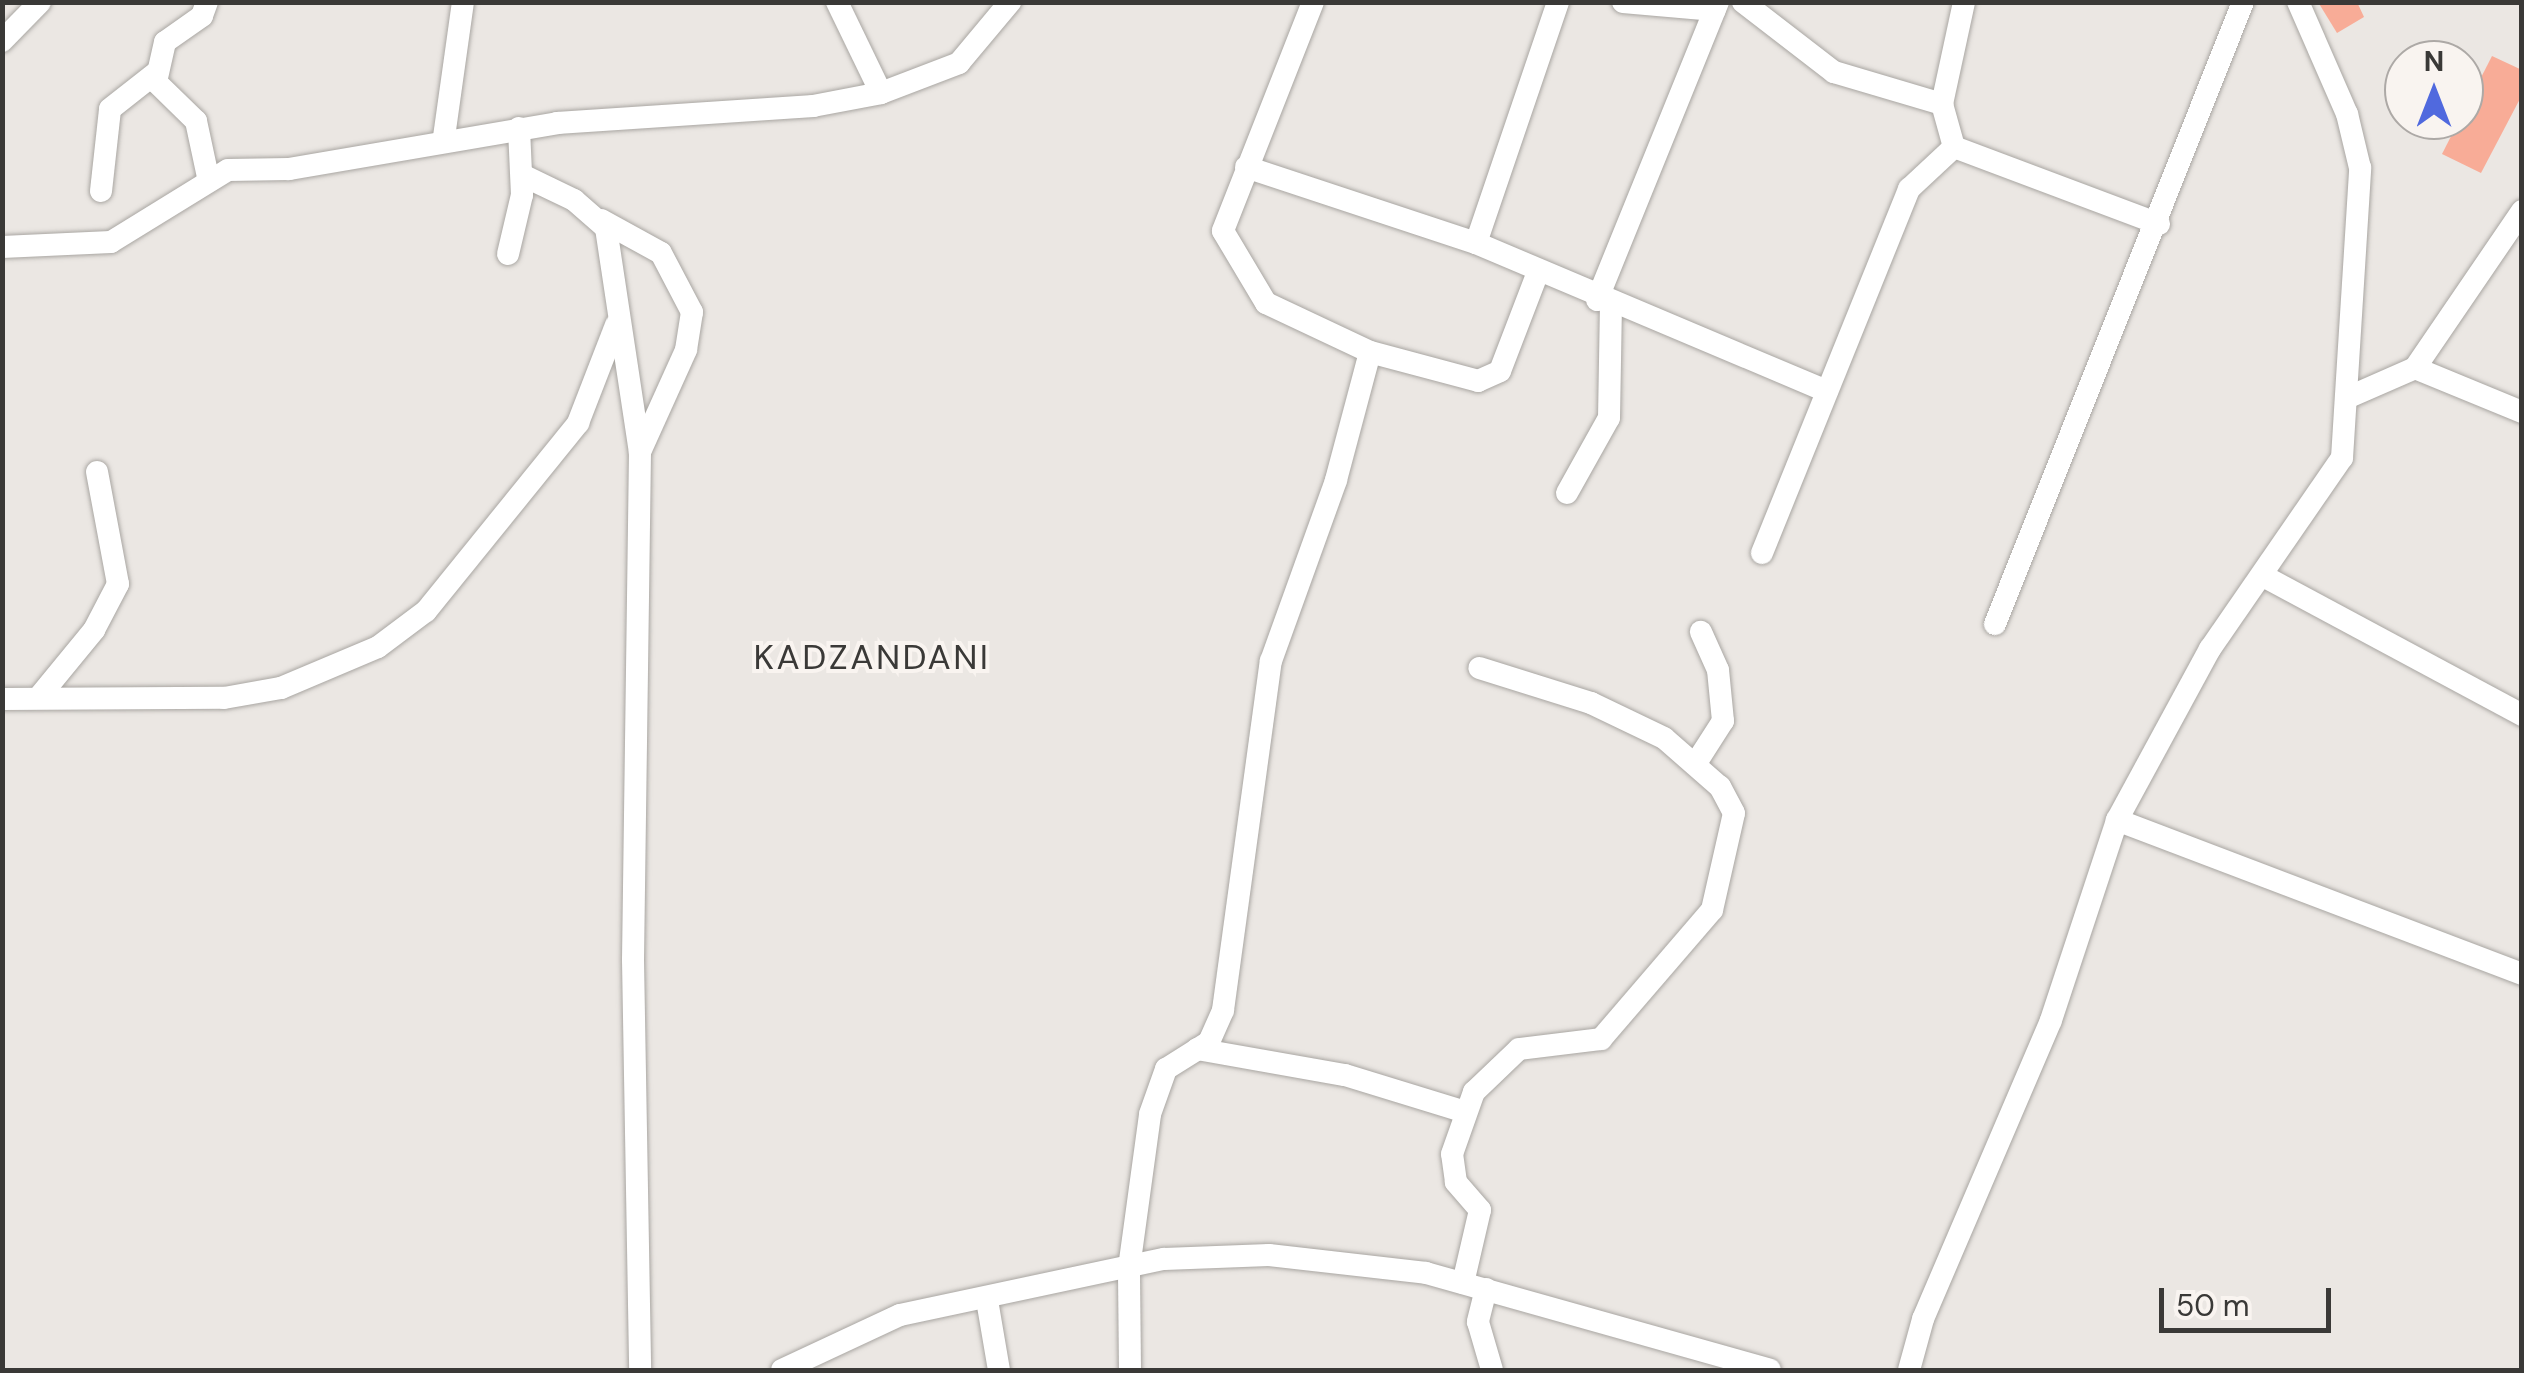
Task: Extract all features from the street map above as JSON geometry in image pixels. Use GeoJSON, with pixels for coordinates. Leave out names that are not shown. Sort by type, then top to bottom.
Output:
{"type":"FeatureCollection","features":[{"type":"Feature","properties":{"kind":"street"},"geometry":{"type":"LineString","coordinates":[[2,41],[40,2]]}},
{"type":"Feature","properties":{"kind":"street"},"geometry":{"type":"LineString","coordinates":[[207,2],[202,16],[165,42],[157,90],[196,121],[208,177]]}},
{"type":"Feature","properties":{"kind":"street"},"geometry":{"type":"LineString","coordinates":[[444,137],[463,2]]}},
{"type":"Feature","properties":{"kind":"street"},"geometry":{"type":"LineString","coordinates":[[837,2],[881,93]]}},
{"type":"Feature","properties":{"kind":"street"},"geometry":{"type":"LineString","coordinates":[[2,247],[111,242],[208,177],[444,137],[813,106],[881,93],[960,62],[1010,2]]}},
{"type":"Feature","properties":{"kind":"street"},"geometry":{"type":"LineString","coordinates":[[1313,2],[1223,232],[1231,252],[1278,314],[1419,370],[1490,379],[1500,371],[1538,272]]}},
{"type":"Feature","properties":{"kind":"street"},"geometry":{"type":"LineString","coordinates":[[1476,243],[1558,2]]}},
{"type":"Feature","properties":{"kind":"street"},"geometry":{"type":"LineString","coordinates":[[1567,493],[1609,418],[1604,303],[1717,6],[1623,2]]}},
{"type":"Feature","properties":{"kind":"street"},"geometry":{"type":"LineString","coordinates":[[1744,2],[1834,72],[1942,104]]}},
{"type":"Feature","properties":{"kind":"street"},"geometry":{"type":"LineString","coordinates":[[1954,147],[1942,104],[1964,2]]}},
{"type":"Feature","properties":{"kind":"street"},"geometry":{"type":"LineString","coordinates":[[1995,624],[2159,224],[2243,2]]}},
{"type":"Feature","properties":{"kind":"street"},"geometry":{"type":"LineString","coordinates":[[1910,1370],[1924,1319],[2051,1020],[2118,820],[2210,649],[2334,478],[2349,396],[2360,168],[2347,114],[2298,2]]}},
{"type":"Feature","properties":{"kind":"street"},"geometry":{"type":"LineString","coordinates":[[101,191],[110,109],[157,72]]}},
{"type":"Feature","properties":{"kind":"street"},"geometry":{"type":"LineString","coordinates":[[508,254],[522,175],[518,128]]}},
{"type":"Feature","properties":{"kind":"street"},"geometry":{"type":"LineString","coordinates":[[1954,147],[2159,224]]}},
{"type":"Feature","properties":{"kind":"street"},"geometry":{"type":"LineString","coordinates":[[1762,554],[1909,189],[1954,147]]}},
{"type":"Feature","properties":{"kind":"street"},"geometry":{"type":"LineString","coordinates":[[1246,168],[1476,243],[1604,303],[1827,391]]}},
{"type":"Feature","properties":{"kind":"street"},"geometry":{"type":"LineString","coordinates":[[522,175],[661,253],[692,312],[686,350],[640,452]]}},
{"type":"Feature","properties":{"kind":"street"},"geometry":{"type":"LineString","coordinates":[[2349,396],[2414,368],[2522,212]]}},
{"type":"Feature","properties":{"kind":"street"},"geometry":{"type":"LineString","coordinates":[[602,220],[640,452],[633,998],[640,1370]]}},
{"type":"Feature","properties":{"kind":"street"},"geometry":{"type":"LineString","coordinates":[[2,699],[224,698],[281,688],[378,647],[426,611],[578,423],[618,320]]}},
{"type":"Feature","properties":{"kind":"street"},"geometry":{"type":"LineString","coordinates":[[1130,1370],[1129,1268],[1158,1084],[1197,1049],[1224,1010],[1271,661],[1336,480],[1370,352]]}},
{"type":"Feature","properties":{"kind":"street"},"geometry":{"type":"LineString","coordinates":[[2414,368],[2522,412]]}},
{"type":"Feature","properties":{"kind":"street"},"geometry":{"type":"LineString","coordinates":[[39,697],[94,630],[118,584],[96,472]]}},
{"type":"Feature","properties":{"kind":"street"},"geometry":{"type":"LineString","coordinates":[[2265,576],[2522,714]]}},
{"type":"Feature","properties":{"kind":"street"},"geometry":{"type":"LineString","coordinates":[[1696,763],[1723,721],[1718,670],[1701,632]]}},
{"type":"Feature","properties":{"kind":"street"},"geometry":{"type":"LineString","coordinates":[[1463,1283],[1480,1210],[1452,1170],[1465,1112],[1484,1075],[1519,1049],[1601,1040],[1712,910],[1734,813],[1696,763],[1664,738],[1591,703],[1480,668]]}},
{"type":"Feature","properties":{"kind":"street"},"geometry":{"type":"LineString","coordinates":[[2118,820],[2522,974]]}},
{"type":"Feature","properties":{"kind":"street"},"geometry":{"type":"LineString","coordinates":[[1197,1049],[1345,1076],[1465,1112]]}},
{"type":"Feature","properties":{"kind":"street"},"geometry":{"type":"LineString","coordinates":[[782,1370],[900,1315],[1129,1268],[1269,1256],[1361,1262],[1463,1283],[1770,1370]]}},
{"type":"Feature","properties":{"kind":"street"},"geometry":{"type":"LineString","coordinates":[[1486,1289],[1478,1322],[1492,1370]]}},
{"type":"Feature","properties":{"kind":"street"},"geometry":{"type":"LineString","coordinates":[[987,1300],[999,1370]]}},
{"type":"Feature","properties":{"kind":"building"},"geometry":{"type":"Polygon","coordinates":[[[2318,2],[2357,2],[2364,17],[2337,33],[2318,2]]]}},
{"type":"Feature","properties":{"kind":"building"},"geometry":{"type":"Polygon","coordinates":[[[2492,56],[2522,70],[2522,95],[2481,173],[2442,154],[2449,140],[2484,140],[2484,72],[2492,56]]]}},
{"type":"Feature","properties":{"kind":"district","name":"KADZANDANI"},"geometry":{"type":"Point","coordinates":[872,657]}}]}
